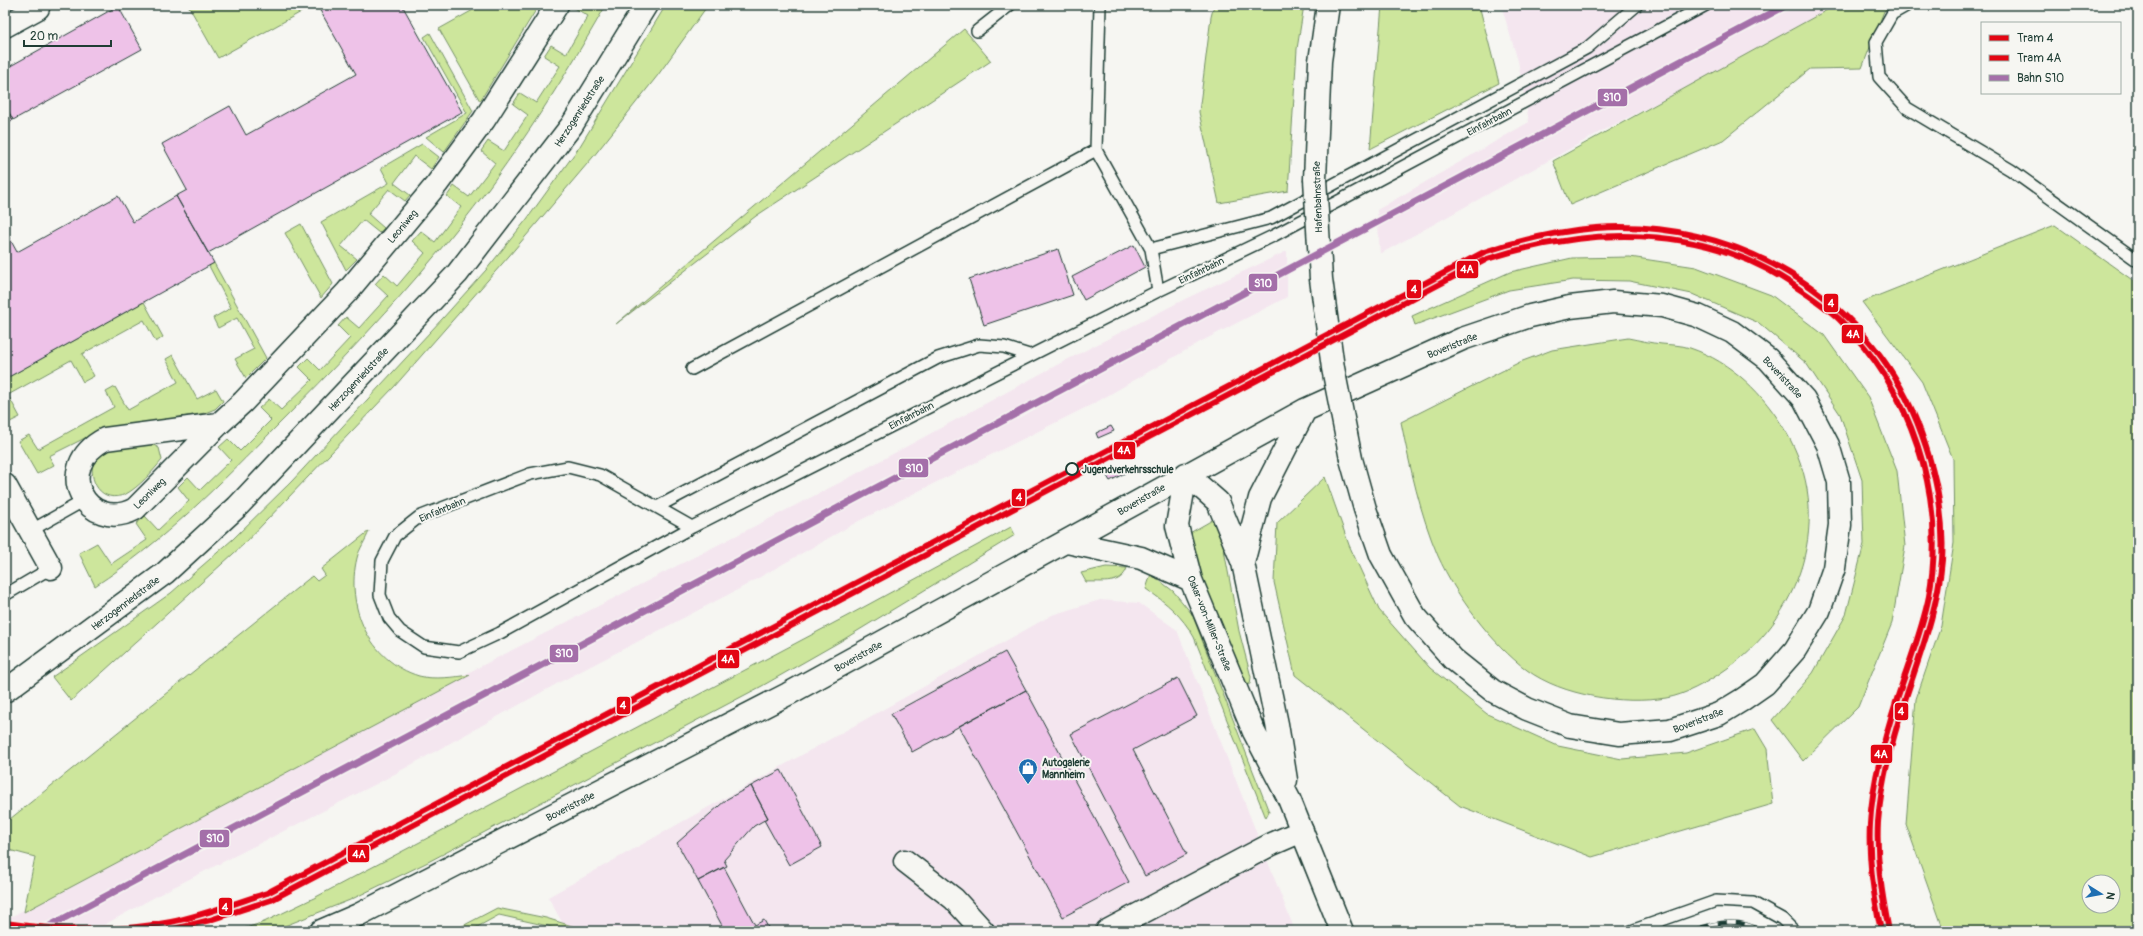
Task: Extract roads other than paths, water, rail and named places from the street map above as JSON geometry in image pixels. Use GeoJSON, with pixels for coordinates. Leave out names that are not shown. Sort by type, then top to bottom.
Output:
{"type":"FeatureCollection","features":[{"type":"Feature","properties":{"kind":"main road"},"geometry":{"type":"LineString","coordinates":[[5,26],[38,8],[36,5]]}},
{"type":"Feature","properties":{"kind":"main road","name":"Leoniweg"},"geometry":{"type":"LineString","coordinates":[[85,500],[98,511],[106,514],[126,514],[135,508],[243,402],[330,312],[437,184],[484,120],[557,5]]}},
{"type":"Feature","properties":{"kind":"main road","name":"Herzogenriedstraße"},"geometry":{"type":"LineString","coordinates":[[5,691],[165,573],[232,512],[452,280],[572,126],[646,5]]}},
{"type":"Feature","properties":{"kind":"main road","name":"Hafenbahnstraße"},"geometry":{"type":"LineString","coordinates":[[1328,5],[1320,61],[1315,179],[1321,279],[1333,368],[1351,459]]}},
{"type":"Feature","properties":{"kind":"main road","name":"Boveristraße"},"geometry":{"type":"LineString","coordinates":[[321,931],[358,915],[788,694],[1067,542],[1186,474],[1305,410],[1462,339],[1530,316],[1570,307],[1613,302],[1662,306],[1698,316],[1732,332],[1768,359],[1804,399],[1828,445],[1839,482],[1840,525],[1834,568],[1819,611],[1795,650],[1765,684],[1719,714],[1670,730],[1619,734],[1570,726],[1527,709],[1493,691],[1453,659],[1414,616],[1381,555],[1365,509],[1351,459]]}},
{"type":"Feature","properties":{"kind":"main road"},"geometry":{"type":"LineString","coordinates":[[1243,563],[1260,498],[1305,410]]}},
{"type":"Feature","properties":{"kind":"main road"},"geometry":{"type":"LineString","coordinates":[[85,500],[79,490],[77,477],[84,454],[93,445],[105,439],[219,424]]}},
{"type":"Feature","properties":{"kind":"main road","name":"Oskar-von-Miller-Straße"},"geometry":{"type":"LineString","coordinates":[[1186,474],[1218,502],[1243,563],[1277,724],[1289,799]]}},
{"type":"Feature","properties":{"kind":"main road","name":"Oskar-von-Miller-Straße"},"geometry":{"type":"LineString","coordinates":[[1186,474],[1177,526],[1191,580],[1254,732],[1289,799],[1342,931]]}},
{"type":"Feature","properties":{"kind":"main road"},"geometry":{"type":"LineString","coordinates":[[5,484],[51,568]]}},
{"type":"Feature","properties":{"kind":"main road"},"geometry":{"type":"LineString","coordinates":[[1067,542],[1141,558],[1191,580]]}},
{"type":"Feature","properties":{"kind":"main road"},"geometry":{"type":"LineString","coordinates":[[1107,931],[1272,844],[1302,831]]}},
{"type":"Feature","properties":{"kind":"main road"},"geometry":{"type":"LineString","coordinates":[[905,861],[954,899],[983,931]]}},
{"type":"Feature","properties":{"kind":"lane"},"geometry":{"type":"LineString","coordinates":[[977,32],[1010,5]]}},
{"type":"Feature","properties":{"kind":"lane"},"geometry":{"type":"LineString","coordinates":[[1100,5],[1096,150],[1151,249],[1158,291]]}},
{"type":"Feature","properties":{"kind":"lane"},"geometry":{"type":"LineString","coordinates":[[1151,249],[1271,218],[1587,48],[1637,5]]}},
{"type":"Feature","properties":{"kind":"lane","name":"Einfahrbahn"},"geometry":{"type":"LineString","coordinates":[[692,527],[600,475],[568,467],[530,474],[419,517],[395,536],[382,561],[380,595],[389,618],[400,632],[424,647],[459,652],[500,633],[692,527],[1029,355],[1273,236],[1706,5]]}},
{"type":"Feature","properties":{"kind":"lane"},"geometry":{"type":"LineString","coordinates":[[1908,5],[1892,14],[1876,42],[1879,77],[1907,108],[2011,170],[2138,261]]}},
{"type":"Feature","properties":{"kind":"lane"},"geometry":{"type":"LineString","coordinates":[[692,369],[1096,150]]}},
{"type":"Feature","properties":{"kind":"lane"},"geometry":{"type":"LineString","coordinates":[[657,507],[938,358],[979,345],[1004,347],[1029,355]]}},
{"type":"Feature","properties":{"kind":"lane"},"geometry":{"type":"LineString","coordinates":[[30,531],[85,500]]}},
{"type":"Feature","properties":{"kind":"lane"},"geometry":{"type":"LineString","coordinates":[[5,595],[51,568]]}},
{"type":"Feature","properties":{"kind":"lane"},"geometry":{"type":"LineString","coordinates":[[1631,931],[1648,928],[1716,901],[1753,904],[1782,919],[1794,931]]}},
{"type":"Feature","properties":{"kind":"railway"},"geometry":{"type":"LineString","coordinates":[[1692,931],[1709,925],[1726,922],[1744,924],[1761,931]]}},
{"type":"Feature","properties":{"kind":"tram line","name":"4"},"geometry":{"type":"LineString","coordinates":[[5,923],[46,928],[88,930],[150,926],[183,919],[267,893],[1484,252],[1525,240],[1567,231],[1596,228],[1647,228],[1697,236],[1744,251],[1789,273],[1829,301],[1865,336],[1894,376],[1917,422],[1923,438],[1933,472],[1940,507],[1942,525],[1942,560],[1937,596],[1896,730],[1879,807],[1879,863],[1889,931]]}},
{"type":"Feature","properties":{"kind":"tram line","name":"4A"},"geometry":{"type":"LineString","coordinates":[[166,931],[210,920],[271,900],[1487,259],[1525,248],[1563,241],[1602,237],[1641,236],[1680,240],[1717,249],[1754,263],[1789,282],[1821,304],[1839,319],[1864,347],[1886,378],[1904,411],[1918,446],[1927,483],[1933,520],[1933,558],[1929,596],[1926,609],[1879,761],[1873,792],[1870,824],[1870,851],[1874,891],[1881,931]]}},
{"type":"Feature","properties":{"kind":"rail line","name":"S10"},"geometry":{"type":"LineString","coordinates":[[40,931],[1787,5]]}},
{"type":"Feature","properties":{"kind":"place","name":"Jugendverkehrsschule"},"geometry":{"type":"Point","coordinates":[1072,469]}},
{"type":"Feature","properties":{"kind":"place","name":"Autogalerie Mannheim"},"geometry":{"type":"Point","coordinates":[1028,785]}}]}
